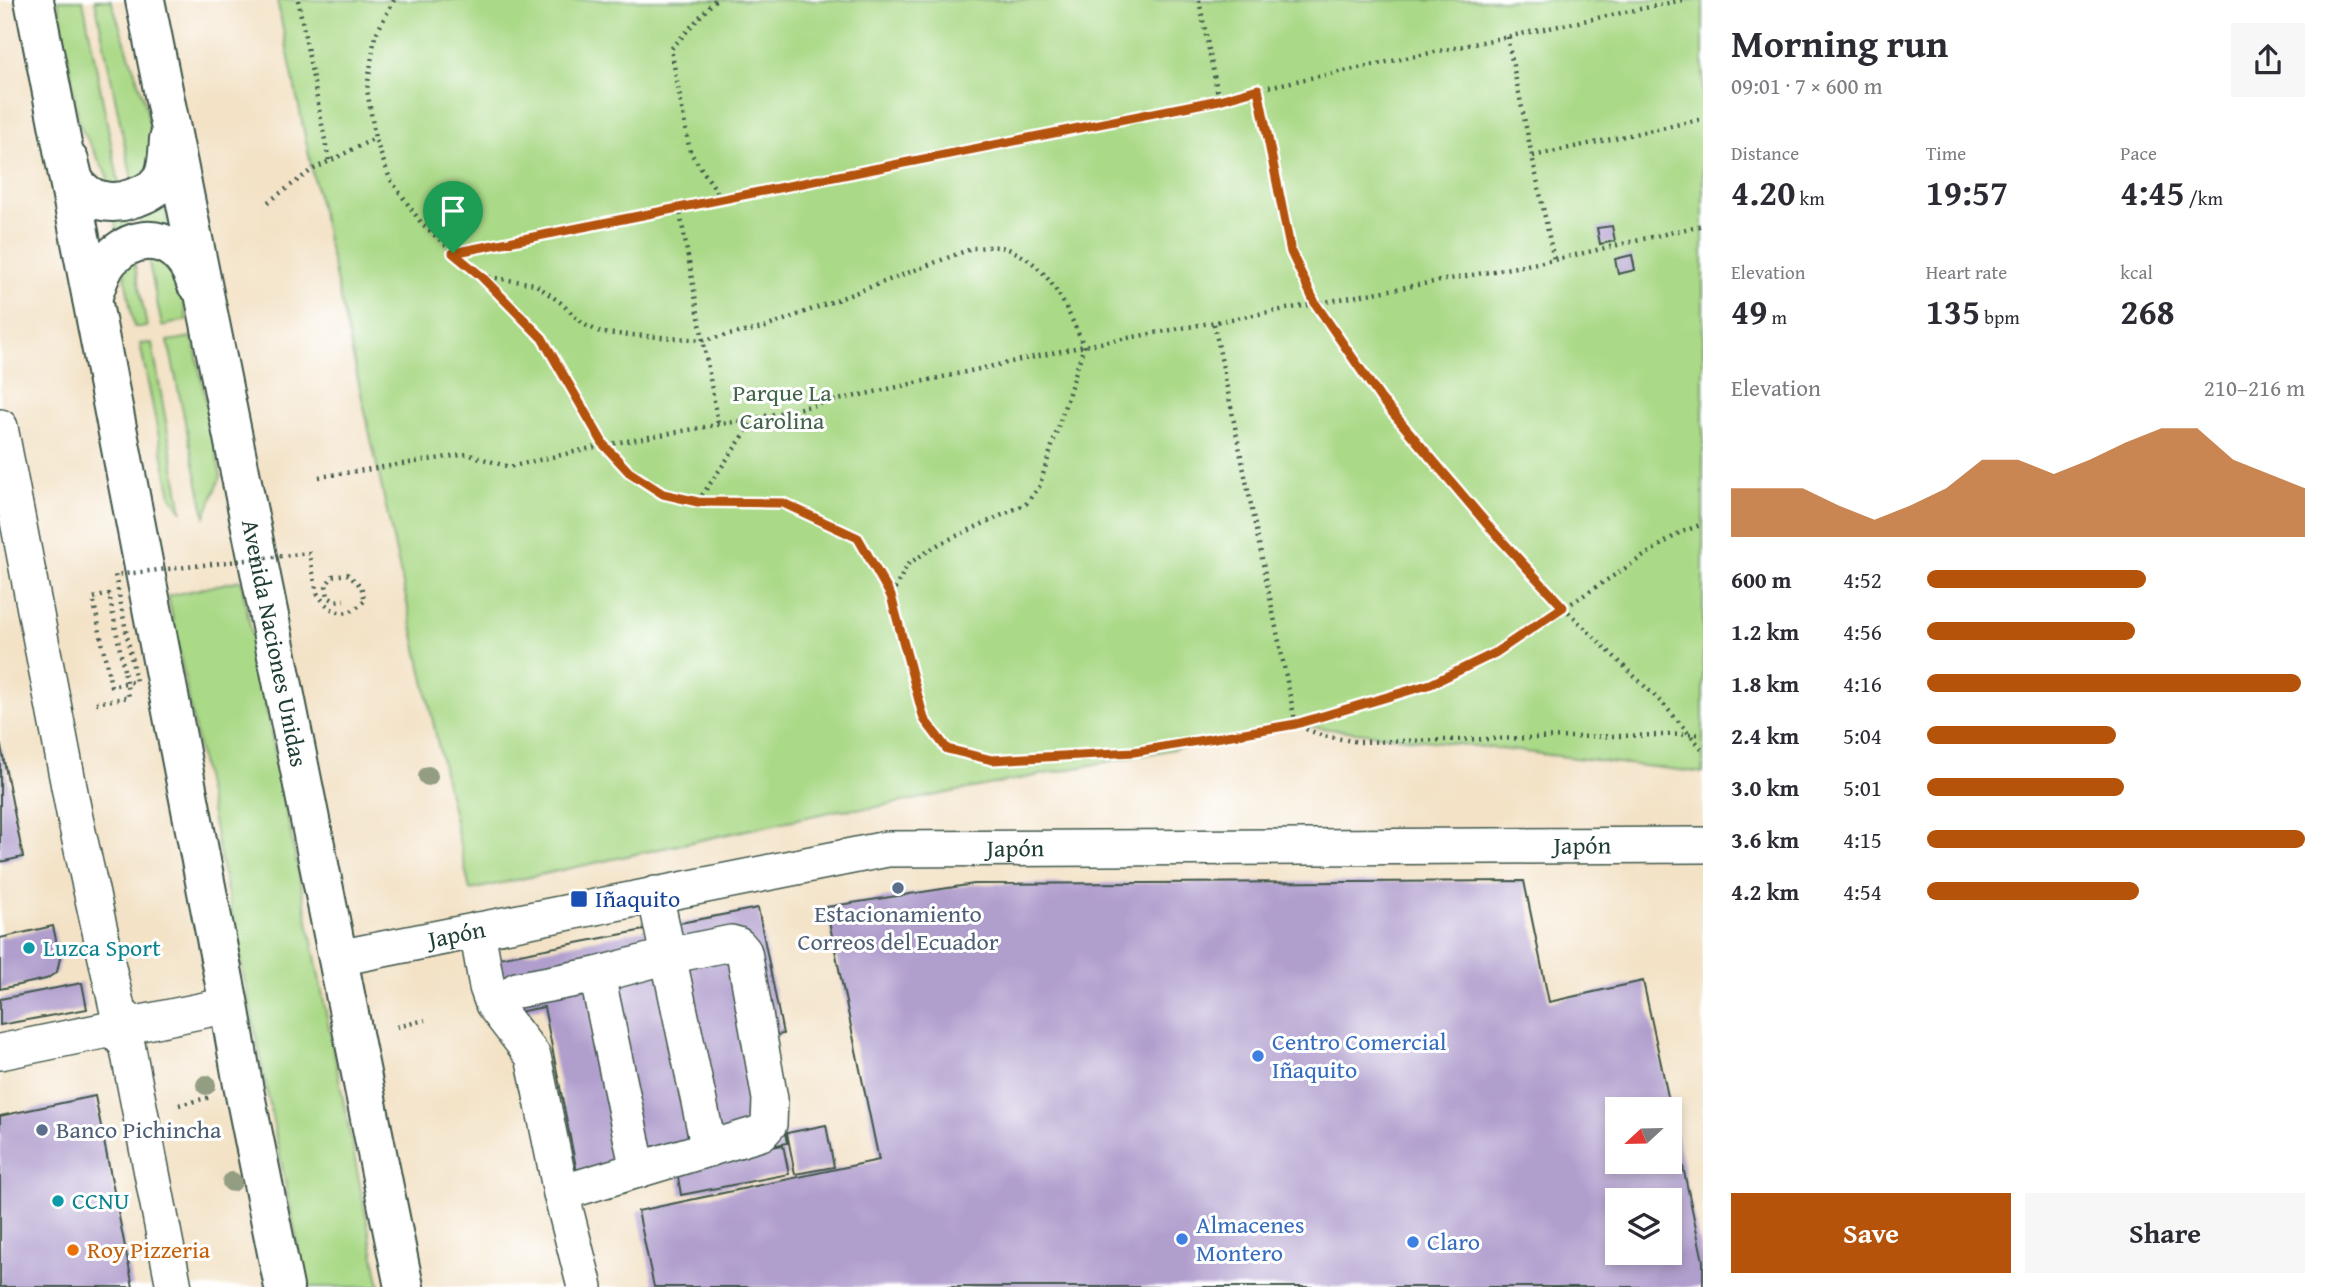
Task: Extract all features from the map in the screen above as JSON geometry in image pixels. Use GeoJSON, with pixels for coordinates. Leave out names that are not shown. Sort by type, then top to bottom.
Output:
{"type":"FeatureCollection","features":[{"type":"Feature","properties":{"kind":"main road"},"geometry":{"type":"LineString","coordinates":[[34,0],[284,1287]]}},
{"type":"Feature","properties":{"kind":"main road","name":"Avenida Naciones Unidas"},"geometry":{"type":"LineString","coordinates":[[145,0],[404,1287]]}},
{"type":"Feature","properties":{"kind":"main road"},"geometry":{"type":"LineString","coordinates":[[59,132],[75,181],[90,196],[103,202],[120,203],[148,192],[162,180],[168,155],[169,126]]}},
{"type":"Feature","properties":{"kind":"main road"},"geometry":{"type":"LineString","coordinates":[[92,298],[109,260],[127,246],[144,241],[171,246],[183,255],[194,275],[212,335]]}},
{"type":"Feature","properties":{"kind":"street"},"geometry":{"type":"LineString","coordinates":[[0,427],[75,818],[127,1044],[174,1287]]}},
{"type":"Feature","properties":{"kind":"street","name":"Japón"},"geometry":{"type":"LineString","coordinates":[[338,958],[887,849],[1703,845]]}},
{"type":"Feature","properties":{"kind":"street"},"geometry":{"type":"LineString","coordinates":[[655,894],[709,1149]]}},
{"type":"Feature","properties":{"kind":"street"},"geometry":{"type":"LineString","coordinates":[[477,930],[493,1004],[533,1056],[561,1194],[585,1287]]}},
{"type":"Feature","properties":{"kind":"street"},"geometry":{"type":"LineString","coordinates":[[517,990],[597,975],[731,943],[738,945],[744,952],[770,1099],[769,1124],[761,1133],[561,1194]]}},
{"type":"Feature","properties":{"kind":"street"},"geometry":{"type":"LineString","coordinates":[[597,975],[638,1170]]}},
{"type":"Feature","properties":{"kind":"street"},"geometry":{"type":"LineString","coordinates":[[0,1052],[229,1004]]}},
{"type":"Feature","properties":{"kind":"path"},"geometry":{"type":"LineString","coordinates":[[298,0],[329,162]]}},
{"type":"Feature","properties":{"kind":"path"},"geometry":{"type":"LineString","coordinates":[[394,0],[375,36],[367,89],[375,138],[390,179],[422,224],[481,276],[542,338],[604,445],[629,472],[663,494],[698,502],[783,503],[858,538],[891,596],[924,719],[947,749],[992,760],[1134,752],[1296,724],[1431,684],[1495,653],[1679,533],[1703,524]]}},
{"type":"Feature","properties":{"kind":"path"},"geometry":{"type":"LineString","coordinates":[[715,0],[671,49],[690,152],[722,199]]}},
{"type":"Feature","properties":{"kind":"path"},"geometry":{"type":"LineString","coordinates":[[1199,0],[1219,100]]}},
{"type":"Feature","properties":{"kind":"path"},"geometry":{"type":"LineString","coordinates":[[453,253],[1219,100],[1258,89],[1683,0]]}},
{"type":"Feature","properties":{"kind":"path"},"geometry":{"type":"LineString","coordinates":[[1507,37],[1555,260]]}},
{"type":"Feature","properties":{"kind":"path"},"geometry":{"type":"LineString","coordinates":[[1258,89],[1291,252],[1315,303],[1381,399],[1492,530],[1563,607],[1665,706],[1703,750]]}},
{"type":"Feature","properties":{"kind":"path"},"geometry":{"type":"LineString","coordinates":[[1532,156],[1703,119]]}},
{"type":"Feature","properties":{"kind":"path"},"geometry":{"type":"LineString","coordinates":[[268,202],[312,170],[375,138]]}},
{"type":"Feature","properties":{"kind":"path"},"geometry":{"type":"LineString","coordinates":[[679,207],[718,423]]}},
{"type":"Feature","properties":{"kind":"path"},"geometry":{"type":"LineString","coordinates":[[319,477],[467,454],[509,467],[604,445],[756,418],[1084,346],[1555,260],[1703,225]]}},
{"type":"Feature","properties":{"kind":"path"},"geometry":{"type":"LineString","coordinates":[[481,276],[535,284],[583,324],[602,333],[704,340],[763,328],[973,248],[1004,247],[1035,264],[1055,285],[1084,346],[1039,487],[1026,504],[939,544],[908,564],[891,596]]}},
{"type":"Feature","properties":{"kind":"path"},"geometry":{"type":"LineString","coordinates":[[1214,324],[1296,724]]}},
{"type":"Feature","properties":{"kind":"path"},"geometry":{"type":"LineString","coordinates":[[698,502],[756,418]]}},
{"type":"Feature","properties":{"kind":"path"},"geometry":{"type":"LineString","coordinates":[[96,704],[129,697],[124,670],[109,594],[93,598],[111,686],[136,681],[115,575],[309,553],[317,593],[326,606],[340,614],[355,610],[365,600],[361,586],[347,574],[334,576],[326,585],[328,597],[335,601],[344,600]]}},
{"type":"Feature","properties":{"kind":"path"},"geometry":{"type":"LineString","coordinates":[[1296,724],[1323,736],[1359,742],[1703,734]]}},
{"type":"Feature","properties":{"kind":"path"},"geometry":{"type":"LineString","coordinates":[[397,1027],[425,1020]]}},
{"type":"Feature","properties":{"kind":"path"},"geometry":{"type":"LineString","coordinates":[[178,1105],[222,1094]]}},
{"type":"Feature","properties":{"kind":"green space"},"geometry":{"type":"Polygon","coordinates":[[[58,0],[83,0],[147,327],[134,327],[107,175],[79,124],[58,0]]]}},
{"type":"Feature","properties":{"kind":"green space"},"geometry":{"type":"Polygon","coordinates":[[[95,0],[111,0],[145,102],[187,320],[162,326],[95,0]]]}},
{"type":"Feature","properties":{"kind":"green space","name":"Parque La Carolina"},"geometry":{"type":"Polygon","coordinates":[[[277,0],[1703,0],[1703,773],[1296,725],[871,808],[839,810],[470,890],[277,0]]]}},
{"type":"Feature","properties":{"kind":"green space"},"geometry":{"type":"Polygon","coordinates":[[[193,337],[221,476],[205,516],[168,341],[193,337]]]}},
{"type":"Feature","properties":{"kind":"green space"},"geometry":{"type":"Polygon","coordinates":[[[152,343],[182,512],[171,496],[140,344],[152,343]]]}},
{"type":"Feature","properties":{"kind":"green space"},"geometry":{"type":"Polygon","coordinates":[[[241,580],[380,1287],[306,1287],[168,596],[241,580]]]}},
{"type":"Feature","properties":{"kind":"building"},"geometry":{"type":"Polygon","coordinates":[[[1612,226],[1615,241],[1600,244],[1597,228],[1612,226]]]}},
{"type":"Feature","properties":{"kind":"building"},"geometry":{"type":"Polygon","coordinates":[[[1632,255],[1635,270],[1618,274],[1615,259],[1632,255]]]}},
{"type":"Feature","properties":{"kind":"building"},"geometry":{"type":"Polygon","coordinates":[[[0,747],[23,857],[0,862],[0,747]]]}},
{"type":"Feature","properties":{"kind":"building","name":"Centro Comercial Iñaquito"},"geometry":{"type":"Polygon","coordinates":[[[1524,881],[1549,1002],[1643,981],[1668,1097],[1605,1097],[1605,1174],[1682,1174],[1682,1162],[1703,1261],[1703,1287],[654,1287],[638,1211],[879,1160],[826,907],[974,884],[1524,881]]]}},
{"type":"Feature","properties":{"kind":"building"},"geometry":{"type":"Polygon","coordinates":[[[758,908],[783,1034],[766,1037],[787,1143],[579,1182],[544,1007],[502,1015],[499,958],[758,908]]]}},
{"type":"Feature","properties":{"kind":"building","name":"Luzca Sport"},"geometry":{"type":"Polygon","coordinates":[[[53,926],[60,958],[57,972],[46,979],[0,989],[0,938],[53,926]]]}},
{"type":"Feature","properties":{"kind":"building"},"geometry":{"type":"Polygon","coordinates":[[[82,983],[87,1009],[0,1025],[0,999],[82,983]]]}},
{"type":"Feature","properties":{"kind":"building","name":"CCNU"},"geometry":{"type":"Polygon","coordinates":[[[95,1096],[133,1287],[0,1287],[0,1116],[95,1096]]]}},
{"type":"Feature","properties":{"kind":"building"},"geometry":{"type":"Polygon","coordinates":[[[826,1125],[834,1167],[795,1174],[787,1133],[826,1125]]]}},
{"type":"Feature","properties":{"kind":"building"},"geometry":{"type":"Polygon","coordinates":[[[783,1145],[789,1174],[681,1195],[676,1165],[783,1145]]]}},
{"type":"Feature","properties":{"kind":"place","name":"Estacionamiento Correos del Ecuador"},"geometry":{"type":"Point","coordinates":[898,888]}},
{"type":"Feature","properties":{"kind":"place","name":"Iñaquito"},"geometry":{"type":"Point","coordinates":[579,899]}},
{"type":"Feature","properties":{"kind":"place","name":"Luzca Sport"},"geometry":{"type":"Point","coordinates":[29,948]}},
{"type":"Feature","properties":{"kind":"place","name":"Centro Comercial Iñaquito"},"geometry":{"type":"Point","coordinates":[1258,1056]}},
{"type":"Feature","properties":{"kind":"place","name":"Banco Pichincha"},"geometry":{"type":"Point","coordinates":[42,1130]}},
{"type":"Feature","properties":{"kind":"place","name":"CCNU"},"geometry":{"type":"Point","coordinates":[58,1201]}},
{"type":"Feature","properties":{"kind":"place","name":"Almacenes Montero"},"geometry":{"type":"Point","coordinates":[1182,1239]}},
{"type":"Feature","properties":{"kind":"place","name":"Claro"},"geometry":{"type":"Point","coordinates":[1413,1242]}},
{"type":"Feature","properties":{"kind":"place","name":"Roy Pizzeria"},"geometry":{"type":"Point","coordinates":[73,1250]}},
{"type":"Feature","properties":{"kind":"route"},"geometry":{"type":"LineString","coordinates":[[1258,89],[1291,252],[1315,303],[1381,399],[1492,530],[1563,607],[1495,653],[1431,684],[1296,724],[1134,752],[992,760],[947,749],[924,719],[891,596],[858,538],[783,503],[698,502],[663,494],[629,472],[604,445],[542,338],[481,276],[453,253],[1219,100],[1258,89]]}}]}
